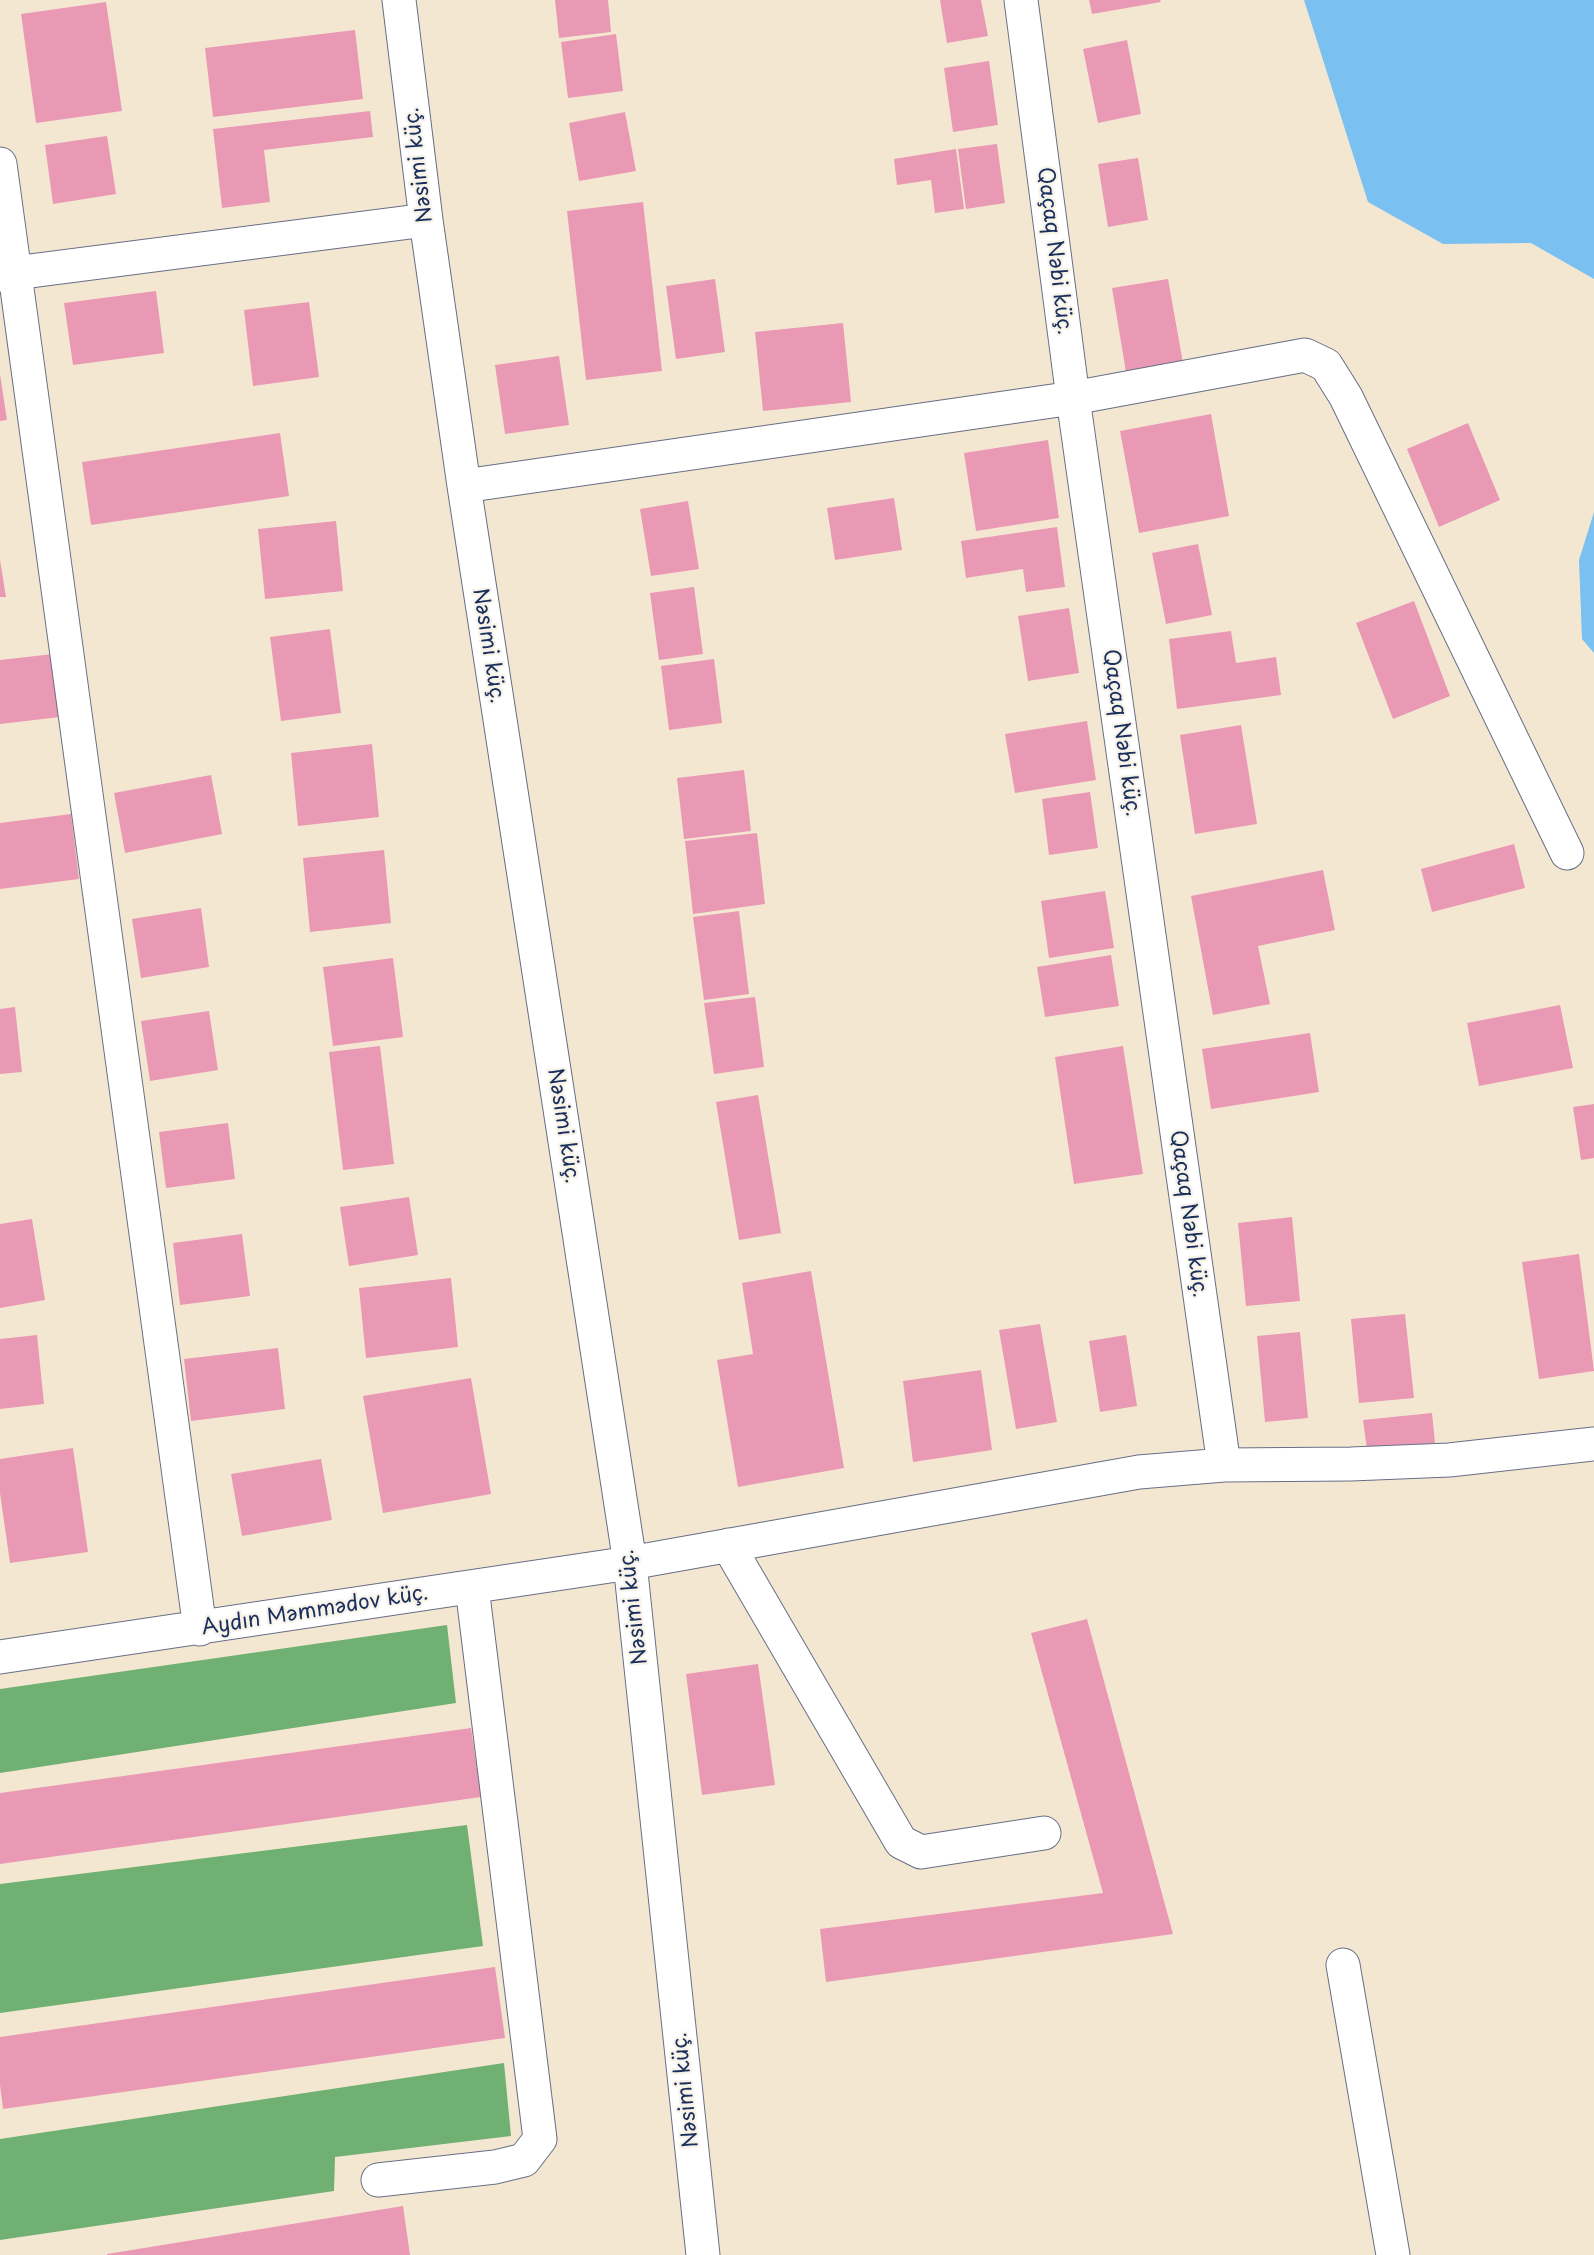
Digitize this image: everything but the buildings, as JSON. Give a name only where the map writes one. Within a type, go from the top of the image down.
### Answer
[{"type":"street","name":"Nəsimi küç.","points":[[399,0],[426,220],[464,486],[630,1563],[703,2255]]},
{"type":"street","name":"Qaçaq Nəbi küç.","points":[[1021,0],[1073,398],[1224,1465]]},
{"type":"street","points":[[0,164],[8,274],[200,1629]]},
{"type":"street","points":[[8,274],[426,220]]},
{"type":"street","points":[[464,486],[1073,398],[1305,355],[1326,365],[1346,397],[1567,853]]},
{"type":"street","name":"Aydın Məmmədov küç.","points":[[0,1657],[200,1629],[630,1563],[1139,1472],[1224,1465],[1351,1464],[1449,1460],[1594,1444]]},
{"type":"street","points":[[728,1545],[901,1842],[921,1852],[1044,1833]]},
{"type":"street","points":[[378,2181],[495,2167],[524,2160],[540,2139],[472,1587]]},
{"type":"street","points":[[1343,1965],[1393,2255]]},
{"type":"green space","points":[[447,1625],[456,1703],[0,1773],[0,1689]]},
{"type":"green space","points":[[467,1825],[483,1946],[0,2013],[0,1884]]},
{"type":"green space","points":[[504,2063],[511,2136],[335,2157],[334,2191],[0,2240],[0,2139]]},
{"type":"water","points":[[1304,0],[1594,0],[1594,279],[1531,243],[1443,244],[1368,202]]},
{"type":"water","points":[[1594,512],[1594,653],[1582,639],[1579,560]]}]
